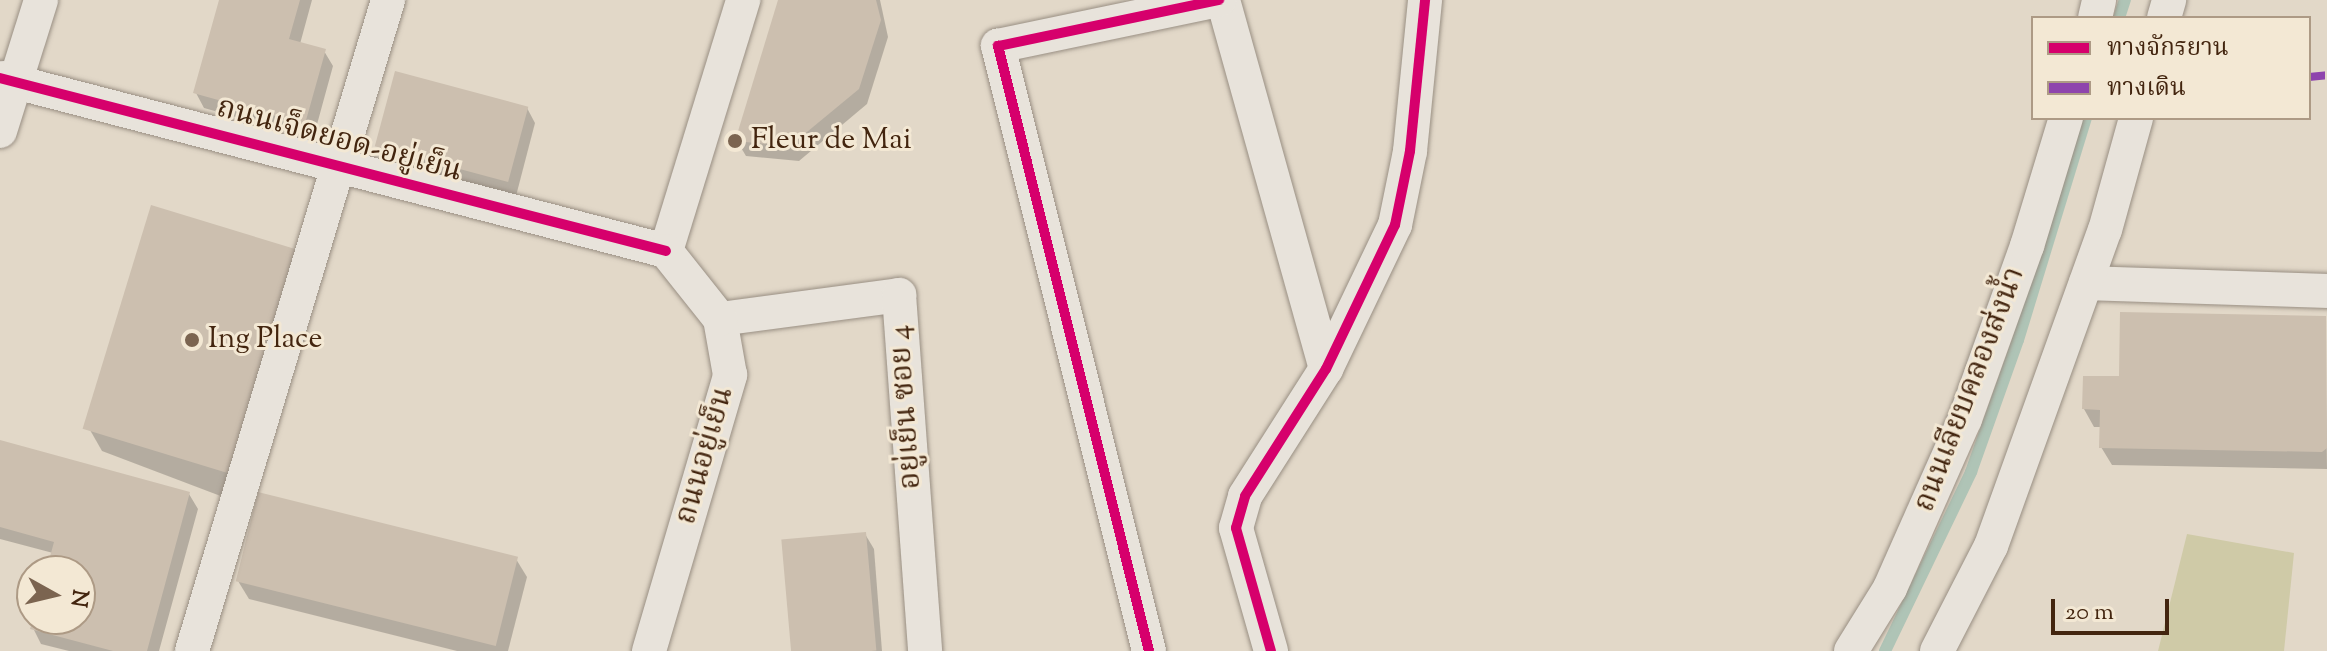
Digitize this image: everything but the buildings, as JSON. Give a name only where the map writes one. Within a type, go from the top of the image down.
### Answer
[{"type":"street","points":[[0,131],[8,80],[41,0]]},
{"type":"street","points":[[192,651],[388,0]]},
{"type":"street","points":[[666,251],[743,0]]},
{"type":"street","points":[[1149,651],[998,46],[1221,0],[1326,369]]},
{"type":"street","points":[[1271,651],[1236,528],[1245,496],[1326,369],[1395,225],[1410,151],[1425,0]]},
{"type":"street","name":"ถนนเจ็ดยอด-อยู่เย็น","points":[[8,80],[666,251]]},
{"type":"street","name":"ถนนเลียบคลองส่งน้ำ","points":[[1851,651],[1890,588],[1965,419],[2027,246],[2065,120]]},
{"type":"street","points":[[1937,651],[1991,546],[2105,230],[2135,120]]},
{"type":"street","name":"ถนนอยู่เย็น","points":[[649,651],[730,375],[720,319],[666,251]]},
{"type":"street","points":[[2086,283],[2327,291]]},
{"type":"street","name":"อยู่เย็น ซอย 4","points":[[720,319],[899,295],[925,651]]},
{"type":"shaded area","points":[[2187,534],[2294,553],[2284,651],[2158,651]]},
{"type":"waterway","points":[[2120,16],[2125,0]]},
{"type":"waterway","points":[[1885,651],[1971,472],[2018,340],[2085,120]]},
{"type":"marked path","points":[[2311,77],[2327,75]]},
{"type":"cycle path","points":[[1149,651],[998,46],[1219,0]]},
{"type":"cycle path","points":[[1271,651],[1236,528],[1245,496],[1326,369],[1395,225],[1410,151],[1425,0]]},
{"type":"cycle path","points":[[0,78],[666,251]]},
{"type":"place","name":"Fleur de Mai","points":[[735,141]]},
{"type":"place","name":"Ing Place","points":[[192,340]]}]
